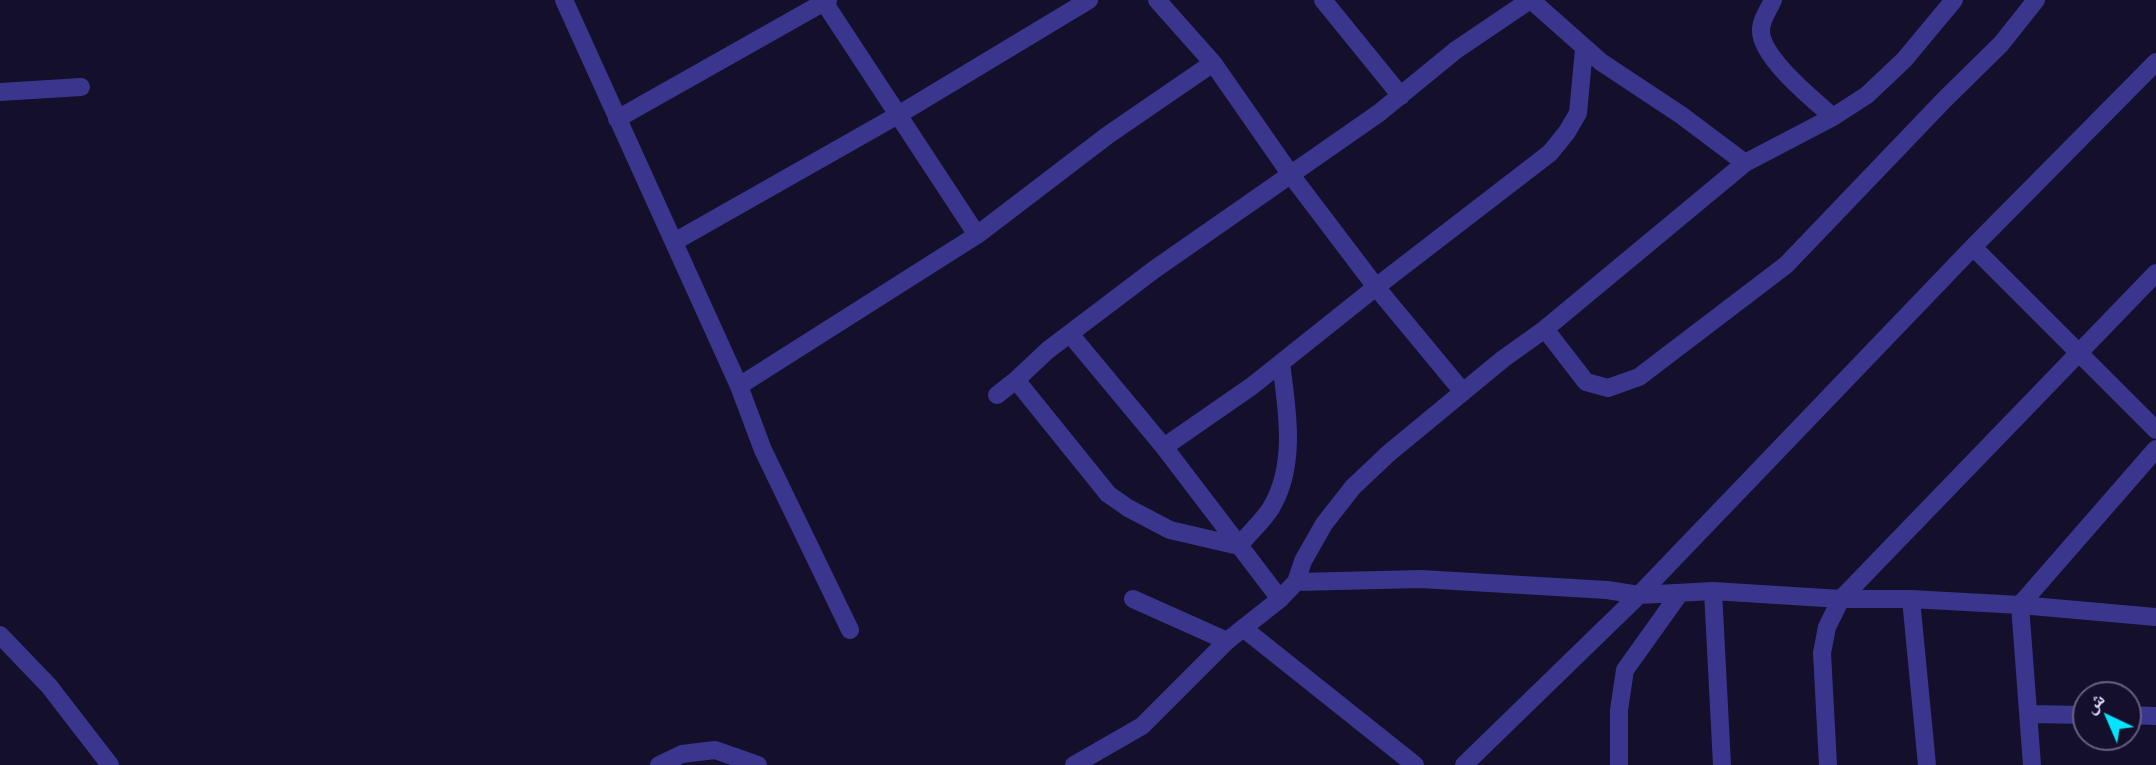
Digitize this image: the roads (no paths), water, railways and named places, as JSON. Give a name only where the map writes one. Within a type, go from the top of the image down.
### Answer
[{"type":"street","points":[[564,0],[739,386],[763,450],[850,630]]},
{"type":"street","points":[[674,242],[898,115],[1089,0]]},
{"type":"street","points":[[1157,0],[1213,63],[1291,174],[1376,287],[1463,392]]},
{"type":"street","points":[[1323,0],[1401,96]]},
{"type":"street","points":[[998,395],[1048,350],[1155,269],[1360,127],[1456,50],[1531,0],[1584,49],[1681,115],[1745,163]]},
{"type":"street","points":[[1773,0],[1761,31],[1763,42],[1792,81],[1833,117]]},
{"type":"street","points":[[1074,765],[1142,726],[1227,641],[1280,599],[1296,582],[1303,561],[1324,524],[1353,487],[1389,453],[1503,359],[1545,330],[1745,163],[1833,117],[1867,95],[1904,60],[1954,0]]},
{"type":"street","points":[[1545,330],[1586,382],[1608,388],[1639,377],[1786,265],[2001,44],[2036,0]]},
{"type":"street","points":[[617,118],[826,1],[978,235]]},
{"type":"street","points":[[1164,447],[1252,386],[1550,153],[1578,113],[1584,49]]},
{"type":"street","points":[[1464,765],[1639,595],[1973,247],[2156,62]]},
{"type":"street","points":[[739,386],[978,235],[1108,135],[1213,63]]},
{"type":"street","points":[[0,92],[81,87]]},
{"type":"street","points":[[1973,247],[2156,430]]},
{"type":"street","points":[[1828,765],[1822,653],[1827,627],[1841,599],[2156,273]]},
{"type":"street","points":[[1070,334],[1164,447],[1280,599]]},
{"type":"street","points":[[1239,546],[1271,507],[1286,468],[1288,419],[1280,363]]},
{"type":"street","points":[[1016,380],[1108,494],[1170,530],[1239,546]]},
{"type":"street","points":[[2032,765],[2020,605],[2156,449]]},
{"type":"street","points":[[1296,582],[1421,579],[1607,590],[1639,595],[1713,591],[1841,599],[1911,599],[2156,617]]},
{"type":"street","points":[[1713,591],[1722,765]]},
{"type":"street","points":[[1619,765],[1619,710],[1625,670],[1680,593]]},
{"type":"street","points":[[1133,599],[1227,641]]},
{"type":"street","points":[[1911,599],[1927,765]]},
{"type":"street","points":[[1243,628],[1415,765]]},
{"type":"street","points":[[0,635],[50,686],[110,765]]},
{"type":"street","points":[[2029,714],[2072,715]]},
{"type":"street","points":[[659,765],[682,754],[715,750],[758,765]]}]
